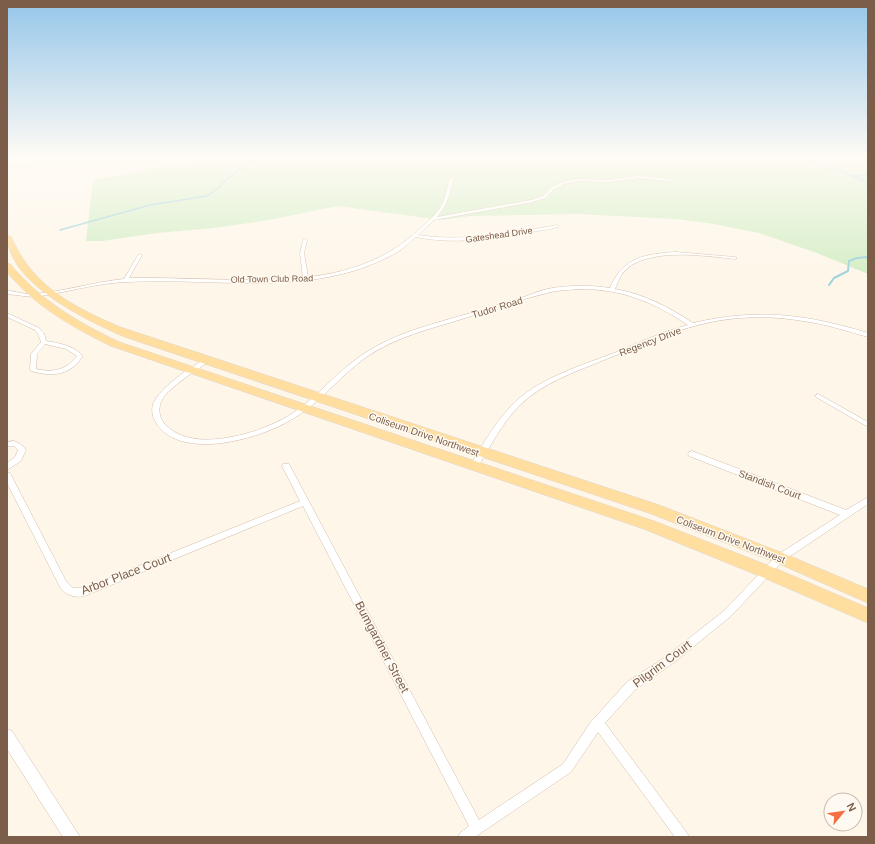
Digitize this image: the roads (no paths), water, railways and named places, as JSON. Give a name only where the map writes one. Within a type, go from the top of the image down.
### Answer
[{"type":"main road","name":"Coliseum Drive Northwest","points":[[7,237],[14,252],[31,276],[50,292],[96,321],[129,336],[654,509],[780,558],[868,596]]},
{"type":"main road","name":"Coliseum Drive Northwest","points":[[7,266],[15,277],[33,295],[82,328],[115,344],[649,525],[767,572],[868,616]]},
{"type":"street","name":"Old Town Club Road","points":[[7,292],[33,295],[126,280],[266,281],[318,278],[347,272],[374,263],[396,252],[417,236],[433,219],[444,205],[446,198]]},
{"type":"street","points":[[433,219],[476,212],[540,198]]},
{"type":"street","name":"Gateshead Drive","points":[[417,236],[438,239],[473,240],[557,226]]},
{"type":"street","points":[[304,240],[302,253],[306,278]]},
{"type":"street","points":[[612,290],[617,277],[626,267],[645,258],[677,253],[735,258]]},
{"type":"street","points":[[126,280],[140,255]]},
{"type":"street","name":"Tudor Road","points":[[206,361],[166,391],[159,399],[156,410],[157,418],[161,425],[167,431],[183,439],[209,442],[232,439],[285,421],[305,408],[360,358],[397,339],[547,291],[565,288],[612,290],[646,299],[692,325]]},
{"type":"street","points":[[7,315],[37,329],[41,333],[44,342]]},
{"type":"street","name":"Regency Drive","points":[[474,466],[500,424],[517,404],[531,392],[573,370],[692,325],[738,316],[772,316],[823,322],[868,335]]},
{"type":"street","points":[[44,342],[62,345],[74,350],[80,356],[76,364],[47,374],[33,370],[34,354],[44,342]]},
{"type":"street","points":[[818,396],[868,425]]},
{"type":"street","points":[[7,444],[16,445],[22,450],[18,459],[7,467]]},
{"type":"street","name":"Standish Court","points":[[692,454],[847,514]]},
{"type":"street","name":"Bumgardner Street","points":[[286,466],[477,828]]},
{"type":"street","name":"Arbor Place Court","points":[[7,475],[63,584],[68,591],[74,593],[84,592],[305,502]]},
{"type":"street","name":"Pilgrim Court","points":[[464,837],[567,768],[598,722],[631,686],[668,661],[728,613],[780,558],[868,500]]},
{"type":"street","points":[[598,722],[683,837]]},
{"type":"street","points":[[7,736],[72,837]]},
{"type":"waterway","points":[[60,230],[150,205],[192,198]]},
{"type":"waterway","points":[[829,285],[834,278],[848,271],[849,261],[857,258],[868,257]]}]
